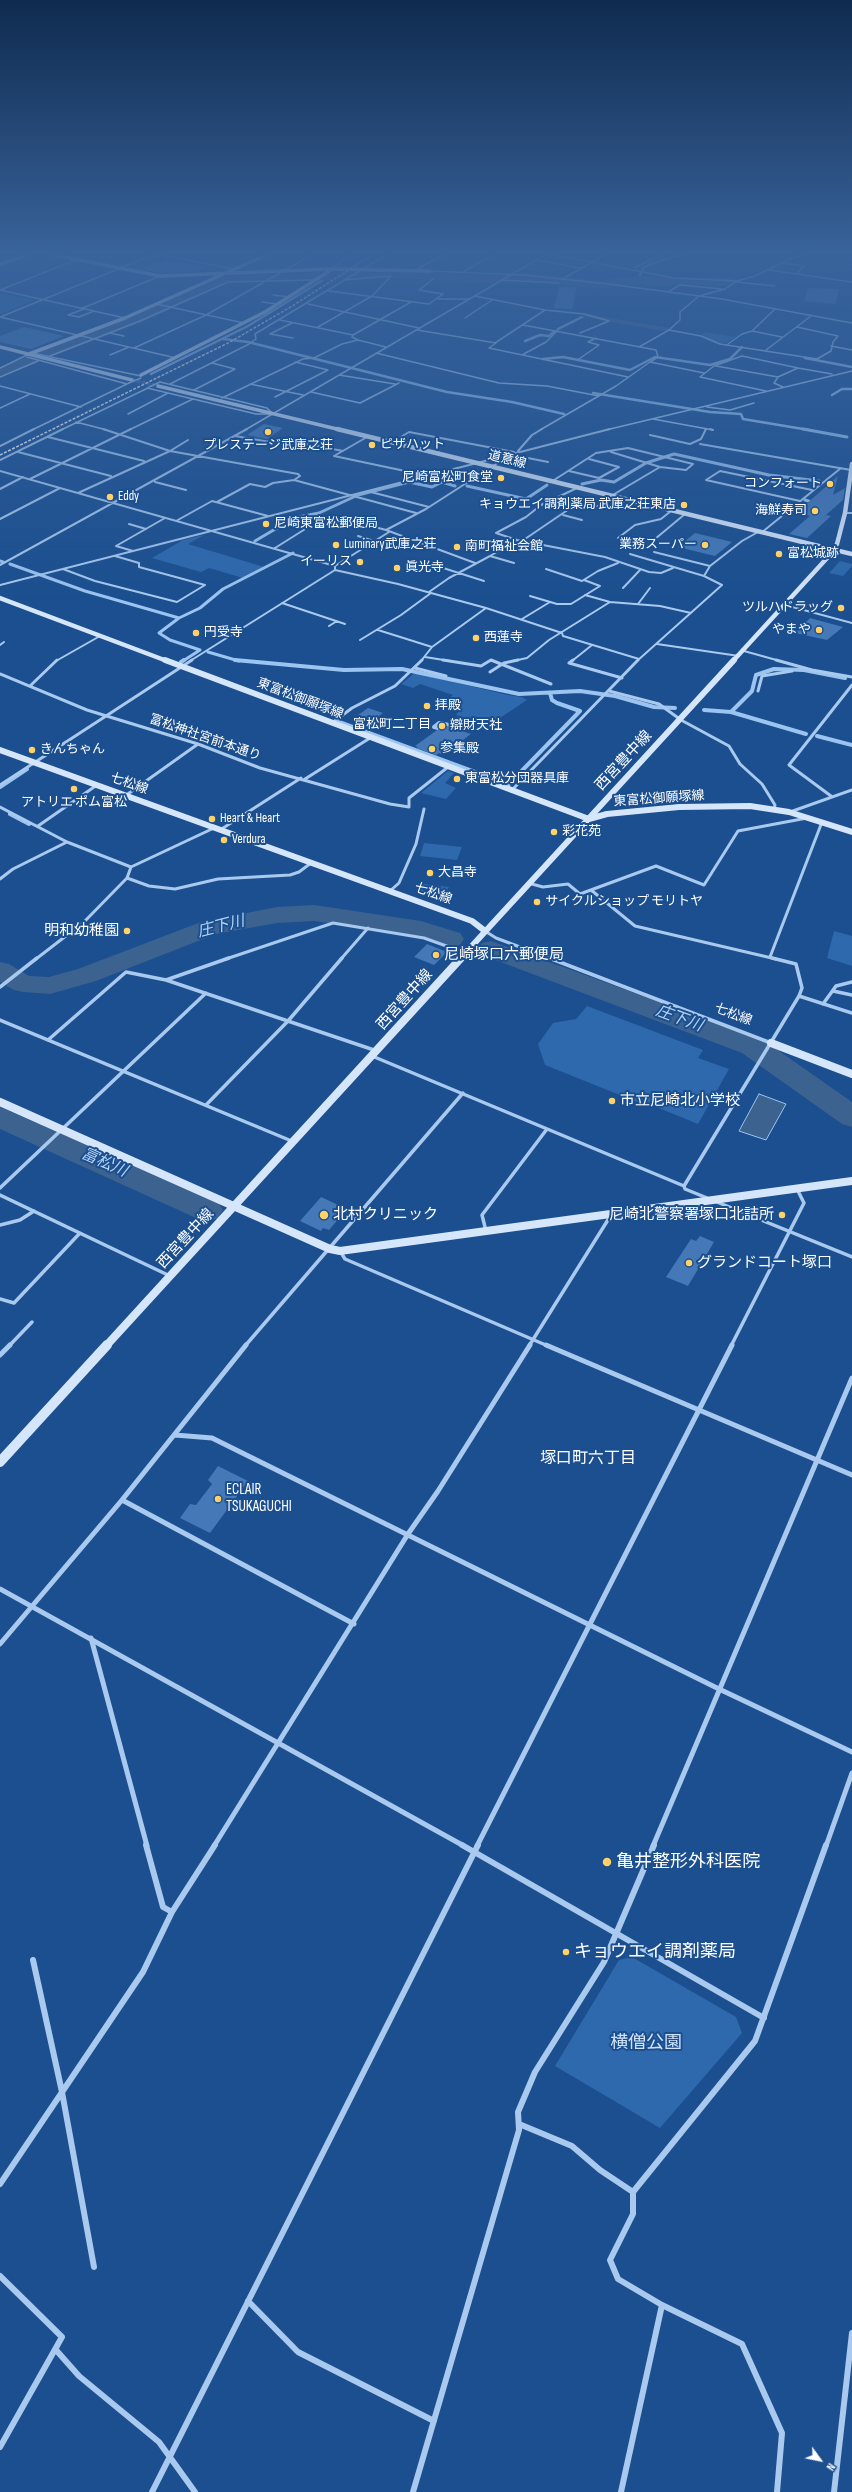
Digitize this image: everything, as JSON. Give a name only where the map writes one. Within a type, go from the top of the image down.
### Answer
[{"type":"street","points":[[0,377],[21,368]]},
{"type":"street","points":[[70,368],[129,382]]},
{"type":"street","points":[[79,368],[129,382]]},
{"type":"street","points":[[106,368],[141,376]]},
{"type":"street","points":[[0,446],[81,407],[156,368]]},
{"type":"street","points":[[170,384],[201,368]]},
{"type":"street","points":[[194,390],[235,369],[232,368]]},
{"type":"street","points":[[222,398],[282,368]]},
{"type":"street","points":[[275,398],[328,370],[321,368]]},
{"type":"street","points":[[0,565],[155,482],[350,368]]},
{"type":"street","points":[[439,368],[499,383],[547,386],[599,396]]},
{"type":"street","points":[[586,368],[628,377]]},
{"type":"street","points":[[0,785],[109,716],[282,602],[334,570],[335,566],[387,531],[493,468],[515,453],[532,435],[599,396],[641,368]]},
{"type":"street","points":[[681,368],[704,373]]},
{"type":"street","points":[[711,368],[700,377],[702,379],[768,391]]},
{"type":"street","points":[[726,368],[778,378]]},
{"type":"street","points":[[783,387],[774,383],[778,378],[797,368]]},
{"type":"street","points":[[800,368],[834,375]]},
{"type":"street","points":[[0,585],[426,475],[852,371]]},
{"type":"street","points":[[339,375],[395,384]]},
{"type":"street","points":[[310,392],[360,403],[399,382]]},
{"type":"street","points":[[0,460],[76,422],[159,384],[170,384],[267,408],[273,414]]},
{"type":"street","name":"道意線","points":[[159,384],[273,414],[493,468],[852,554]]},
{"type":"street","points":[[250,384],[304,395]]},
{"type":"street","points":[[0,386],[81,407]]},
{"type":"street","points":[[148,388],[256,414],[273,414]]},
{"type":"street","points":[[128,414],[169,393]]},
{"type":"street","points":[[0,408],[30,394]]},
{"type":"street","points":[[30,479],[193,399]]},
{"type":"street","points":[[705,406],[730,410],[754,403]]},
{"type":"street","points":[[653,419],[713,430]]},
{"type":"street","points":[[76,422],[120,434],[170,451],[298,474],[300,476],[294,480]]},
{"type":"street","points":[[650,435],[690,444],[701,439],[706,429]]},
{"type":"street","points":[[391,442],[409,432],[515,453],[548,462]]},
{"type":"street","points":[[234,436],[276,443],[282,439],[343,451]]},
{"type":"street","points":[[47,437],[144,461]]},
{"type":"street","points":[[367,437],[334,456],[426,475]]},
{"type":"street","points":[[78,493],[111,476],[170,451],[188,440]]},
{"type":"street","points":[[670,442],[674,440]]},
{"type":"street","points":[[700,444],[851,470]]},
{"type":"street","points":[[551,482],[589,459],[596,453],[633,448],[693,464],[686,470],[660,467],[611,452]]},
{"type":"street","points":[[18,452],[111,476]]},
{"type":"street","points":[[569,471],[599,478],[619,467],[589,459]]},
{"type":"street","name":"西宮豊中線","points":[[0,1462],[466,954],[528,883],[681,720],[834,550],[845,513],[852,464]]},
{"type":"street","points":[[611,496],[660,467]]},
{"type":"street","points":[[704,576],[710,566],[742,541],[760,532],[840,468]]},
{"type":"street","points":[[800,501],[706,480],[720,471],[812,490]]},
{"type":"street","points":[[0,472],[23,477],[335,566]]},
{"type":"street","points":[[0,489],[23,477]]},
{"type":"street","points":[[217,502],[250,484],[265,487],[272,483],[294,480],[416,513]]},
{"type":"street","points":[[155,482],[186,490]]},
{"type":"street","points":[[0,520],[60,488]]},
{"type":"street","points":[[577,488],[541,505],[526,518],[496,533],[517,540],[551,545],[605,557],[640,570],[656,573],[673,568]]},
{"type":"street","points":[[367,490],[429,506]]},
{"type":"street","points":[[522,541],[580,504],[616,507],[626,500]]},
{"type":"street","points":[[176,521],[212,501],[268,516]]},
{"type":"street","points":[[618,538],[635,526],[661,519],[671,511]]},
{"type":"street","points":[[845,513],[852,513]]},
{"type":"street","points":[[656,539],[685,514]]},
{"type":"street","points":[[563,515],[582,520]]},
{"type":"street","points":[[133,551],[116,546],[165,518]]},
{"type":"street","points":[[345,519],[387,531],[475,562]]},
{"type":"street","points":[[129,524],[146,529]]},
{"type":"street","points":[[275,548],[310,526]]},
{"type":"street","points":[[358,536],[374,541]]},
{"type":"street","points":[[360,640],[378,630],[430,592],[475,562],[490,556],[517,540]]},
{"type":"street","points":[[654,552],[710,566]]},
{"type":"street","points":[[511,791],[639,659],[722,585],[704,576],[630,554]]},
{"type":"street","points":[[63,569],[95,581],[177,602],[205,585],[139,567],[139,563],[115,556]]},
{"type":"street","points":[[490,556],[514,563]]},
{"type":"street","points":[[584,580],[598,571],[618,563]]},
{"type":"street","points":[[437,566],[484,581]]},
{"type":"street","points":[[530,596],[550,602],[571,604],[600,586],[546,569]]},
{"type":"street","points":[[334,570],[430,592],[486,608],[562,633],[563,636],[639,659]]},
{"type":"street","points":[[624,588],[640,570]]},
{"type":"street","points":[[638,604],[650,588]]},
{"type":"street","points":[[585,596],[610,602],[638,604],[691,613]]},
{"type":"street","name":"東富松御願塚線","points":[[0,598],[589,819],[607,814],[679,807],[750,806],[789,812],[852,832]]},
{"type":"street","points":[[282,602],[345,624]]},
{"type":"street","points":[[522,619],[550,602]]},
{"type":"street","points":[[490,672],[501,665],[527,658],[549,640],[610,602]]},
{"type":"street","points":[[785,605],[852,623]]},
{"type":"street","points":[[332,723],[352,708],[395,686],[414,670],[432,647],[486,608]]},
{"type":"street","points":[[329,626],[338,621]]},
{"type":"street","points":[[378,630],[432,647]]},
{"type":"street","points":[[30,686],[58,659],[100,636]]},
{"type":"street","points":[[0,640],[4,642],[0,645]]},
{"type":"street","points":[[657,644],[739,656]]},
{"type":"street","points":[[592,645],[569,663],[622,678]]},
{"type":"street","points":[[744,651],[812,670],[852,677]]},
{"type":"street","points":[[425,657],[481,666],[491,660],[551,684]]},
{"type":"street","points":[[414,670],[446,676]]},
{"type":"street","points":[[758,692],[762,676],[792,671]]},
{"type":"street","name":"富松神社宮前本通り","points":[[0,674],[80,707],[198,744],[260,768],[390,804],[409,807],[409,798],[448,767]]},
{"type":"street","points":[[831,796],[789,765],[851,689],[852,685]]},
{"type":"street","points":[[607,693],[661,706],[681,720],[729,746],[740,764],[762,784],[775,805],[774,809]]},
{"type":"street","points":[[0,807],[66,842],[131,867],[217,829],[370,738]]},
{"type":"street","points":[[126,796],[198,744]]},
{"type":"street","name":"七松線","points":[[0,750],[472,921],[496,938],[769,1046],[852,1074]]},
{"type":"street","points":[[38,826],[97,785]]},
{"type":"street","points":[[789,812],[831,796],[852,790]]},
{"type":"street","points":[[390,892],[399,883],[416,844],[424,809]]},
{"type":"street","points":[[528,883],[543,887],[568,884],[580,894],[656,866],[704,885],[738,831],[809,818]]},
{"type":"street","points":[[770,957],[822,822]]},
{"type":"street","points":[[0,879],[13,869],[66,842]]},
{"type":"street","points":[[127,878],[149,886],[175,889],[218,879],[290,875],[299,872],[311,863]]},
{"type":"street","points":[[0,987],[84,922],[127,878],[131,867]]},
{"type":"street","points":[[591,890],[636,926],[796,964],[802,988],[799,996],[684,1187]]},
{"type":"street","points":[[166,980],[333,923],[424,938],[466,954]]},
{"type":"street","points":[[206,1105],[288,1021],[368,928]]},
{"type":"street","points":[[48,1040],[126,972],[166,980],[288,1021],[375,1053],[463,1093],[684,1187],[697,1194],[715,1200],[852,1257]]},
{"type":"street","points":[[823,1004],[836,986],[852,982]]},
{"type":"street","points":[[833,991],[852,995]]},
{"type":"street","points":[[0,1188],[206,993]]},
{"type":"street","points":[[799,996],[852,1013]]},
{"type":"street","points":[[0,1020],[123,1073],[206,1105],[294,1142]]},
{"type":"street","points":[[0,1644],[122,1500],[245,1346],[463,1093]]},
{"type":"street","points":[[0,1102],[330,1249],[340,1251],[485,1228],[611,1214],[852,1181]]},
{"type":"street","points":[[485,1228],[482,1215],[547,1129]]},
{"type":"street","points":[[152,2492],[589,1622],[697,1409],[790,1231],[804,1202],[797,1189]]},
{"type":"street","points":[[0,1195],[170,1276]]},
{"type":"street","points":[[0,1225],[20,1220],[34,1211]]},
{"type":"street","points":[[0,2184],[143,1972],[172,1912],[280,1743],[408,1534],[438,1491],[611,1214]]},
{"type":"street","points":[[0,1299],[14,1303],[80,1233]]},
{"type":"street","points":[[340,1251],[345,1259],[852,1475]]},
{"type":"street","points":[[0,1355],[32,1322]]},
{"type":"street","points":[[413,2492],[517,2137],[519,2124],[518,2112],[535,2072],[604,1962],[852,1378]]},
{"type":"street","points":[[175,1435],[212,1438],[589,1622],[719,1689],[852,1752]]},
{"type":"street","points":[[122,1500],[354,1624]]},
{"type":"street","points":[[0,1589],[474,1851],[764,2018]]},
{"type":"street","points":[[91,1638],[163,1907],[172,1912]]},
{"type":"street","points":[[777,2492],[782,2433],[742,2344],[662,2305],[618,2279],[610,2260],[633,2214],[634,2192],[755,2042],[852,1773]]},
{"type":"street","points":[[33,1960],[62,2092],[94,2267]]},
{"type":"street","points":[[519,2124],[572,2146],[600,2170],[634,2192]]},
{"type":"street","points":[[0,2276],[62,2338],[0,2447]]},
{"type":"street","points":[[248,2301],[298,2352],[434,2421]]},
{"type":"street","points":[[621,2492],[662,2305]]},
{"type":"street","points":[[834,2492],[849,2388],[852,2333]]},
{"type":"street","points":[[56,2350],[79,2376],[159,2442],[195,2492]]},
{"type":"green space","points":[[204,535],[188,544],[264,567],[243,578],[209,568],[201,572],[152,558],[183,540]]},
{"type":"green space","points":[[840,561],[852,564],[852,566],[843,576],[829,573]]},
{"type":"green space","points":[[415,673],[522,697],[527,700],[488,726],[485,726],[456,715],[459,711],[442,705],[453,695],[420,684],[413,688],[401,684]]},
{"type":"green space","points":[[448,771],[454,773],[445,783],[456,788],[446,799],[421,793]]},
{"type":"green space","points":[[424,843],[462,847],[457,860],[420,856]]},
{"type":"green space","points":[[424,884],[449,887],[440,900],[420,893]]},
{"type":"green space","points":[[834,931],[852,936],[852,966],[827,958]]},
{"type":"green space","points":[[587,1006],[703,1050],[698,1058],[729,1069],[698,1124],[649,1104],[647,1106],[545,1065],[538,1044],[553,1023],[576,1019]]},
{"type":"green space","name":"横僧公園","points":[[632,1957],[736,2017],[742,2033],[660,2128],[555,2066],[619,1960]]},
{"type":"shaded area","points":[[759,1094],[786,1104],[766,1140],[739,1131]]},
{"type":"building","name":"プレステージ武庫之荘","points":[[264,424],[283,428],[267,439],[247,435]]},
{"type":"building","points":[[838,476],[833,495],[845,488],[843,500],[826,515],[831,516],[807,538],[789,534],[810,516],[797,512]]},
{"type":"building","name":"業務スーパー","points":[[695,533],[732,542],[715,556],[678,547]]},
{"type":"building","name":"やまや","points":[[810,618],[843,627],[827,640],[795,633]]},
{"type":"building","points":[[368,708],[383,713],[369,723],[354,718]]},
{"type":"building","points":[[444,725],[471,734],[443,755],[439,753],[436,755],[416,748],[418,747],[415,746]]},
{"type":"building","points":[[427,944],[447,952],[434,965],[414,957]]},
{"type":"building","name":"北村クリニック","points":[[321,1197],[347,1209],[329,1230],[323,1228],[321,1231],[300,1221]]},
{"type":"building","name":"グランドコート塚口","points":[[700,1236],[714,1242],[688,1286],[666,1277],[691,1239],[696,1241]]},
{"type":"building","name":"ECLAIR TSUKAGUCHI","points":[[218,1466],[248,1481],[210,1533],[180,1518],[190,1504],[196,1505],[212,1484],[208,1480]]},
{"type":"waterway","points":[[0,372],[10,368]]},
{"type":"waterway","points":[[151,374],[163,368]]},
{"type":"waterway","points":[[353,368],[447,392],[512,402],[564,414]]},
{"type":"waterway","points":[[621,368],[630,370],[633,368]]},
{"type":"waterway","points":[[832,395],[842,389],[852,389]]},
{"type":"waterway","points":[[593,393],[710,412],[741,414],[743,419],[803,429]]},
{"type":"waterway","points":[[803,429],[809,430]]},
{"type":"waterway","points":[[803,429],[847,437]]},
{"type":"waterway","points":[[582,484],[601,480],[614,482],[646,463],[674,454],[769,475],[819,481]]},
{"type":"waterway","points":[[255,541],[294,518],[319,513],[358,495],[409,482],[432,487],[442,482],[455,486]]},
{"type":"waterway","points":[[467,486],[526,499],[547,485]]},
{"type":"waterway","points":[[805,500],[815,503]]},
{"type":"waterway","points":[[179,618],[200,608],[223,589],[293,553]]},
{"type":"waterway","points":[[10,564],[85,591],[179,618]]},
{"type":"waterway","points":[[179,618],[159,633],[170,640],[200,650],[183,661]]},
{"type":"waterway","points":[[208,652],[236,660]]},
{"type":"waterway","points":[[236,660],[344,670],[402,669],[519,694],[580,691],[615,696],[654,707],[675,708]]},
{"type":"waterway","points":[[731,712],[752,691],[756,675],[774,669],[804,670],[845,678]]},
{"type":"waterway","points":[[509,784],[580,711],[557,703],[552,700],[550,693]]},
{"type":"waterway","points":[[704,710],[731,712]]},
{"type":"waterway","points":[[731,712],[806,734]]},
{"type":"waterway","points":[[339,722],[491,778]]},
{"type":"waterway","points":[[438,728],[434,727],[439,723],[449,725],[444,730]]},
{"type":"waterway","points":[[817,736],[852,745]]},
{"type":"waterway","points":[[0,787],[27,769]]},
{"type":"waterway","points":[[10,814],[29,824]]},
{"type":"waterway","name":"庄下川","points":[[0,970],[23,984],[50,986],[87,975],[210,927],[277,915],[314,913],[344,917],[421,929],[451,939]]},
{"type":"waterway","name":"庄下川","points":[[491,949],[752,1046],[773,1059],[852,1117]]},
{"type":"waterway","name":"富松川","points":[[0,1117],[207,1210]]},
{"type":"tunnel","points":[[132,380],[158,386]]},
{"type":"railway","points":[[0,455],[176,368]]},
{"type":"place","name":"プレステージ武庫之荘","points":[[268,432]]},
{"type":"place","name":"ピザハット","points":[[372,445]]},
{"type":"place","name":"尼崎富松町食堂","points":[[501,478]]},
{"type":"place","name":"コンフォート","points":[[830,484]]},
{"type":"place","name":"Eddy","points":[[110,497]]},
{"type":"place","name":"キョウエイ調剤薬局 武庫之荘東店","points":[[684,505]]},
{"type":"place","name":"海鮮寿司","points":[[815,511]]},
{"type":"place","name":"尼崎東富松郵便局","points":[[266,524]]},
{"type":"place","name":"Luminary武庫之荘","points":[[336,545]]},
{"type":"place","name":"業務スーパー","points":[[705,545]]},
{"type":"place","name":"南町福祉会館","points":[[457,547]]},
{"type":"place","name":"富松城跡","points":[[779,554]]},
{"type":"place","name":"イーリス","points":[[360,562]]},
{"type":"place","name":"眞光寺","points":[[397,568]]},
{"type":"place","name":"ツルハドラッグ","points":[[841,608]]},
{"type":"place","name":"やまや","points":[[819,630]]},
{"type":"place","name":"円受寺","points":[[196,633]]},
{"type":"place","name":"西蓮寺","points":[[476,638]]},
{"type":"place","name":"拝殿","points":[[427,706]]},
{"type":"place","name":"辯財天社","points":[[442,726]]},
{"type":"place","name":"参集殿","points":[[432,749]]},
{"type":"place","name":"きんちゃん","points":[[32,750]]},
{"type":"place","name":"東富松分団器具庫","points":[[457,779]]},
{"type":"place","name":"アトリエ ポム富松","points":[[74,789]]},
{"type":"place","name":"Heart & Heart","points":[[212,819]]},
{"type":"place","name":"彩花苑","points":[[554,832]]},
{"type":"place","name":"Verdura","points":[[224,840]]},
{"type":"place","name":"大昌寺","points":[[430,873]]},
{"type":"place","name":"サイクルショップ モリトヤ","points":[[537,902]]},
{"type":"place","name":"明和幼稚園","points":[[127,931]]},
{"type":"place","name":"尼崎塚口六郵便局","points":[[436,955]]},
{"type":"place","name":"市立尼崎北小学校","points":[[612,1101]]},
{"type":"place","name":"北村クリニック","points":[[324,1215]]},
{"type":"place","name":"尼崎北警察署塚口北詰所","points":[[782,1215]]},
{"type":"place","name":"グランドコート塚口","points":[[689,1263]]},
{"type":"place","name":"ECLAIR TSUKAGUCHI","points":[[218,1499]]},
{"type":"place","name":"亀井整形外科医院","points":[[607,1862]]},
{"type":"place","name":"キョウエイ調剤薬局","points":[[566,1952]]},
{"type":"district","name":"富松町二丁目","points":[[392,725]]},
{"type":"district","name":"塚口町六丁目","points":[[588,1459]]}]
